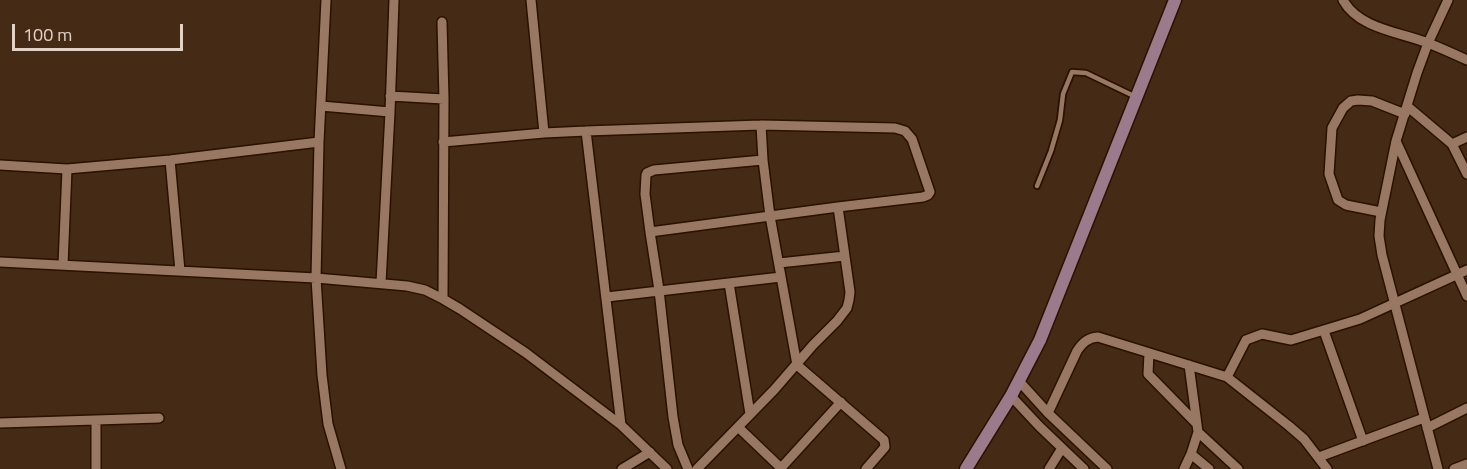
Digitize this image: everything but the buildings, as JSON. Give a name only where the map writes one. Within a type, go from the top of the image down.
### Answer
[{"type":"main road","points":[[966,469],[1011,396],[1040,340],[1174,0]]},
{"type":"street","points":[[326,0],[319,142],[316,278],[322,375],[328,424],[341,469]]},
{"type":"street","points":[[381,283],[394,0]]},
{"type":"street","points":[[531,0],[544,133]]},
{"type":"street","points":[[1343,0],[1354,15],[1370,24],[1428,43],[1467,60]]},
{"type":"street","points":[[1438,469],[1379,236],[1381,212],[1396,141],[1428,43],[1448,0]]},
{"type":"street","points":[[442,22],[443,298]]},
{"type":"street","points":[[390,96],[444,99]]},
{"type":"street","points":[[1381,212],[1346,205],[1338,200],[1329,174],[1332,128],[1343,108],[1351,101],[1358,99],[1372,101],[1406,110],[1452,144],[1467,174]]},
{"type":"street","points":[[321,106],[390,112]]},
{"type":"street","points":[[443,142],[544,133],[761,125],[895,128],[902,129],[912,139],[930,190],[928,195],[923,197],[650,232]]},
{"type":"street","points":[[761,125],[770,216],[797,365],[885,442],[884,450],[866,469]]},
{"type":"street","points":[[586,131],[621,425]]},
{"type":"street","points":[[1452,144],[1467,137]]},
{"type":"street","points":[[1396,141],[1467,296]]},
{"type":"street","points":[[0,165],[67,169],[171,160],[319,142]]},
{"type":"street","points":[[171,160],[180,271]]},
{"type":"street","points":[[688,469],[678,445],[650,232],[646,175],[650,171],[763,160]]},
{"type":"street","points":[[63,265],[67,169]]},
{"type":"street","points":[[697,469],[797,365],[847,308],[850,292],[838,207]]},
{"type":"street","points":[[779,263],[845,256]]},
{"type":"street","points":[[0,262],[316,278],[407,285],[425,290],[443,298],[526,353],[621,425],[667,469]]},
{"type":"street","points":[[1227,377],[1246,340],[1262,334],[1292,340],[1324,331],[1360,319],[1467,270]]},
{"type":"street","points":[[607,297],[781,277]]},
{"type":"street","points":[[729,283],[750,414]]},
{"type":"street","points":[[1324,331],[1363,441]]},
{"type":"street","points":[[1048,413],[1077,351],[1086,340],[1098,337],[1227,377],[1304,439],[1327,469]]},
{"type":"street","points":[[1149,353],[1148,374],[1238,469]]},
{"type":"street","points":[[1184,469],[1191,454],[1197,427],[1189,365]]},
{"type":"street","points":[[1019,381],[1048,413],[1107,469]]},
{"type":"street","points":[[1011,396],[1084,469]]},
{"type":"street","points":[[738,427],[781,468],[841,402]]},
{"type":"street","points":[[1318,457],[1467,408]]},
{"type":"street","points":[[0,423],[159,418]]},
{"type":"street","points":[[96,420],[96,469]]},
{"type":"street","points":[[1049,469],[1062,448]]},
{"type":"street","points":[[622,469],[650,452]]},
{"type":"street","points":[[1191,454],[1209,469]]},
{"type":"street","points":[[1454,469],[1467,464]]},
{"type":"lane","points":[[1037,186],[1051,150],[1060,120],[1063,94],[1072,72],[1086,73],[1136,97]]}]
